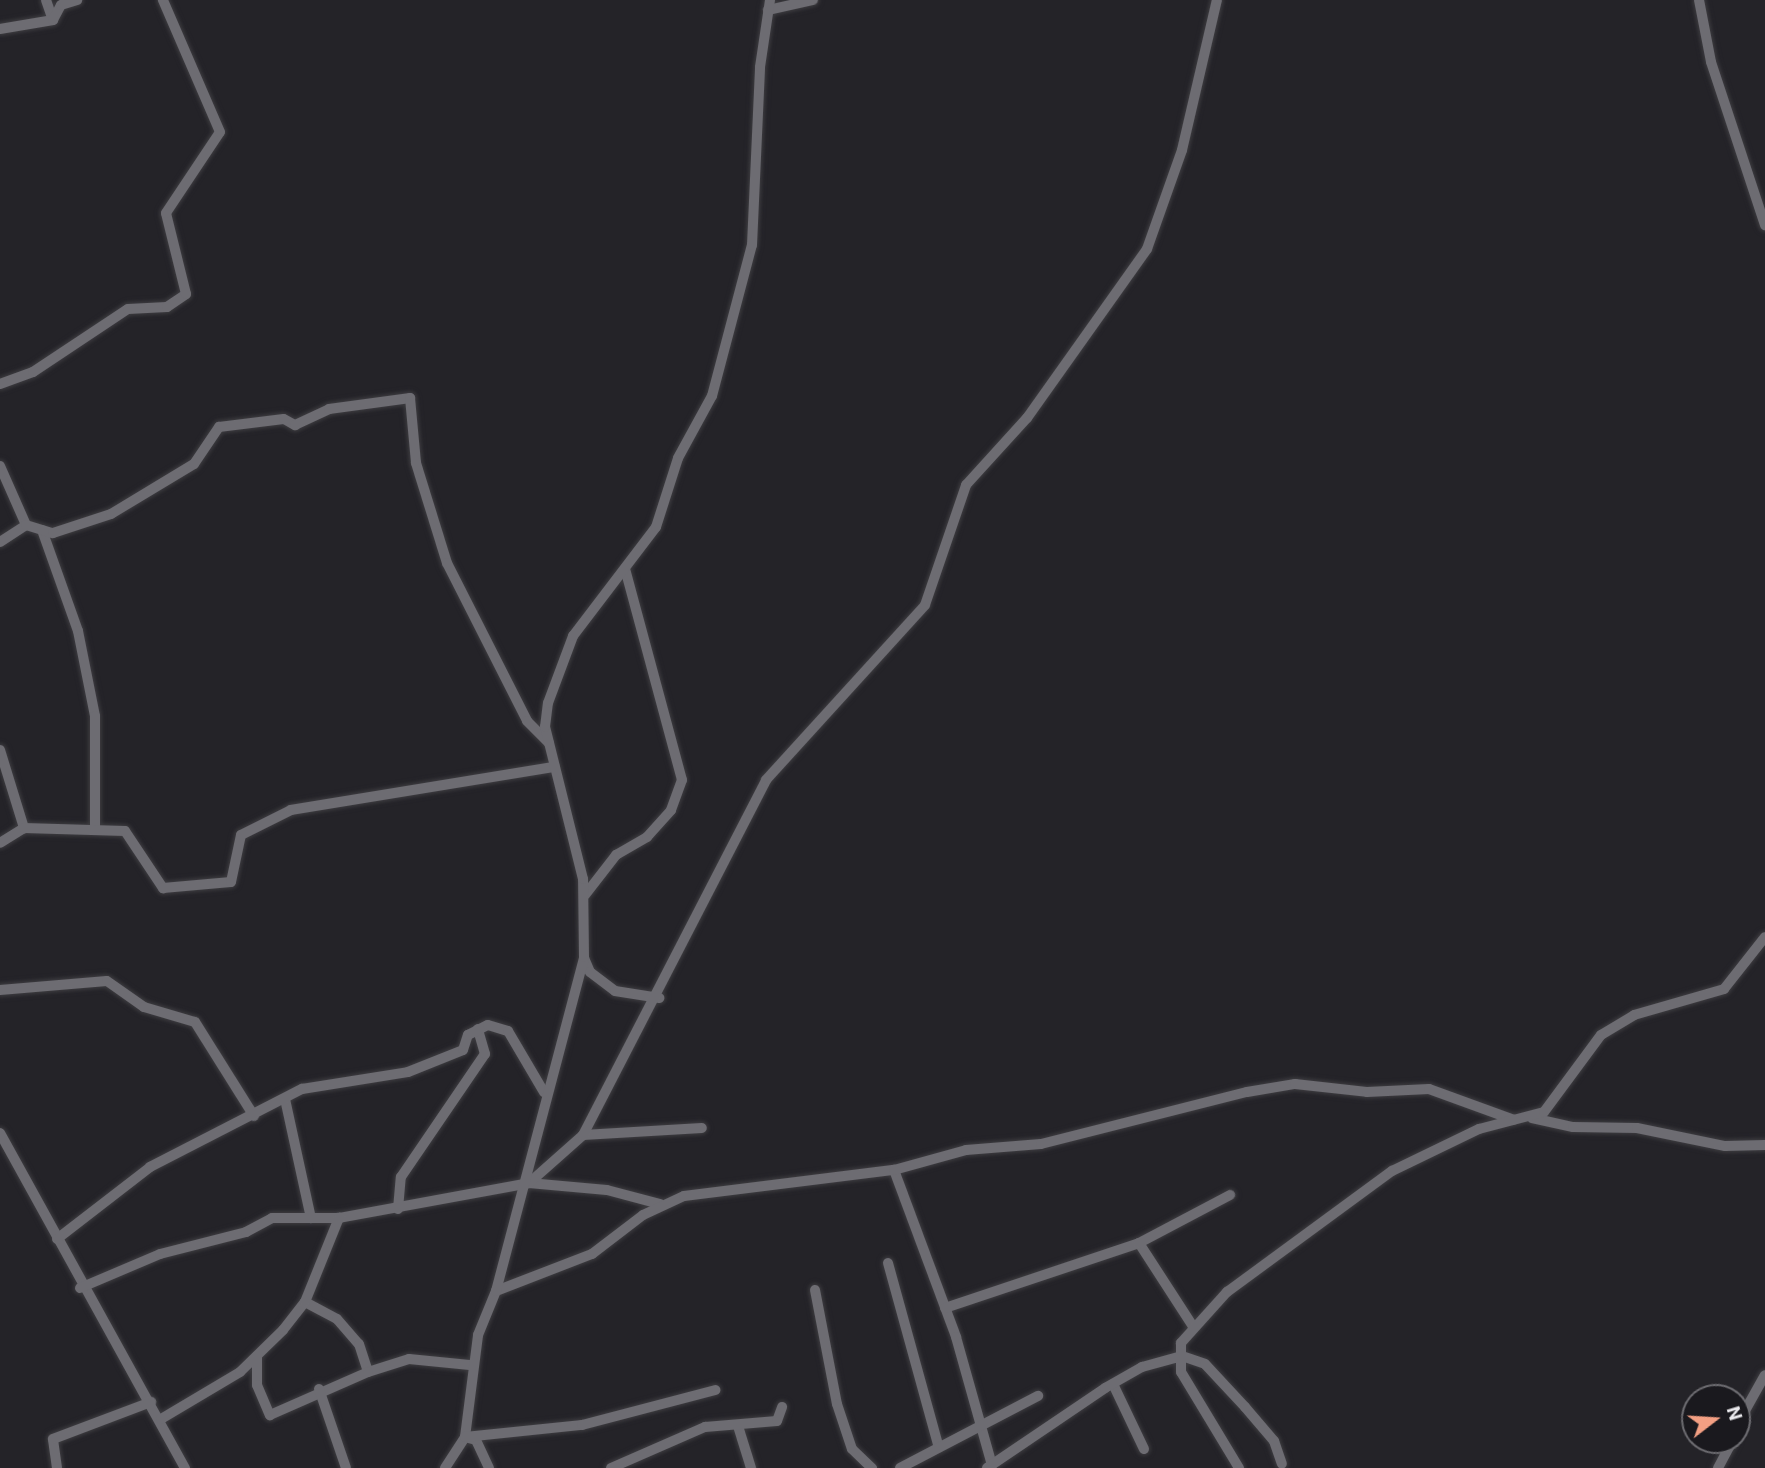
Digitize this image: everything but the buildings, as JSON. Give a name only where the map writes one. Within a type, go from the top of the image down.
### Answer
[{"type":"street","points":[[46,0],[54,20]]},
{"type":"street","points":[[54,20],[61,5],[77,0]]},
{"type":"street","points":[[0,384],[76,347],[128,309],[167,307],[186,294],[166,213],[220,132],[163,0]]},
{"type":"street","points":[[445,1468],[465,1437],[470,1365],[496,1291],[525,1181],[544,1092],[584,957],[584,896],[545,718],[557,667],[573,636],[656,527],[678,458],[706,416],[752,245],[769,5],[813,0]]},
{"type":"street","points":[[525,1181],[583,1135],[659,998],[695,911],[749,821],[766,780],[925,605],[966,485],[1027,418],[1147,249],[1182,150],[1217,0]]},
{"type":"street","points":[[1699,0],[1711,62],[1765,225]]},
{"type":"street","points":[[0,29],[54,20]]},
{"type":"street","points":[[0,466],[26,525],[53,533],[116,511],[140,491],[194,464],[219,427],[284,419],[295,425],[329,409],[410,398],[416,463],[447,563],[527,721],[550,744]]},
{"type":"street","points":[[0,542],[26,525]]},
{"type":"street","points":[[42,530],[78,631],[95,716],[95,827]]},
{"type":"street","points":[[584,896],[616,855],[647,837],[671,810],[682,780],[644,659],[625,569]]},
{"type":"street","points":[[0,750],[4,794],[23,828]]},
{"type":"street","points":[[0,843],[23,828],[95,827],[125,831],[163,888],[231,882],[241,835],[291,810],[555,767]]},
{"type":"street","points":[[1239,1468],[1181,1372],[1181,1343],[1227,1292],[1392,1171],[1479,1129],[1531,1118],[1547,1110],[1601,1035],[1634,1015],[1724,989],[1765,937]]},
{"type":"street","points":[[584,957],[590,972],[615,991],[659,998]]},
{"type":"street","points":[[0,989],[107,981],[144,1007],[195,1022],[254,1116]]},
{"type":"street","points":[[57,1239],[150,1167],[285,1099],[331,1082],[408,1072],[463,1050],[468,1035],[478,1029],[503,1025],[544,1092]]},
{"type":"street","points":[[398,1209],[401,1177],[485,1054],[478,1029]]},
{"type":"street","points":[[468,1035],[485,1054]]},
{"type":"street","points":[[80,1288],[272,1218],[339,1218],[398,1209],[525,1181],[607,1190],[660,1204],[894,1170],[967,1150],[1041,1144],[1294,1084],[1367,1092],[1429,1088],[1514,1121]]},
{"type":"street","points":[[285,1099],[311,1218]]},
{"type":"street","points":[[1531,1118],[1573,1127],[1637,1128],[1716,1145],[1765,1145]]},
{"type":"street","points":[[583,1135],[702,1128]]},
{"type":"street","points":[[0,1133],[80,1288],[161,1419],[185,1468]]},
{"type":"street","points":[[894,1170],[945,1308],[989,1467],[1142,1367],[1182,1356],[1205,1364],[1245,1407],[1274,1441],[1282,1464]]},
{"type":"street","points":[[945,1308],[1139,1243],[1230,1195]]},
{"type":"street","points":[[496,1291],[592,1254],[660,1204]]},
{"type":"street","points":[[161,1419],[257,1357],[305,1302],[339,1218]]},
{"type":"street","points":[[1139,1243],[1194,1328]]},
{"type":"street","points":[[888,1263],[938,1444]]},
{"type":"street","points":[[815,1290],[837,1404],[852,1449],[872,1468]]},
{"type":"street","points":[[305,1302],[337,1319],[359,1344],[368,1372]]},
{"type":"street","points":[[257,1357],[257,1385],[270,1415],[319,1389],[409,1359],[470,1365]]},
{"type":"street","points":[[1751,1400],[1765,1375]]},
{"type":"street","points":[[1113,1384],[1144,1449]]},
{"type":"street","points":[[319,1389],[346,1468]]},
{"type":"street","points":[[465,1437],[582,1425],[715,1390]]},
{"type":"street","points":[[900,1468],[978,1422],[1038,1396]]},
{"type":"street","points":[[57,1468],[53,1439],[151,1402]]},
{"type":"street","points":[[611,1468],[705,1427],[777,1421],[782,1408]]},
{"type":"street","points":[[738,1426],[751,1468]]},
{"type":"street","points":[[465,1437],[476,1440],[489,1468]]}]
